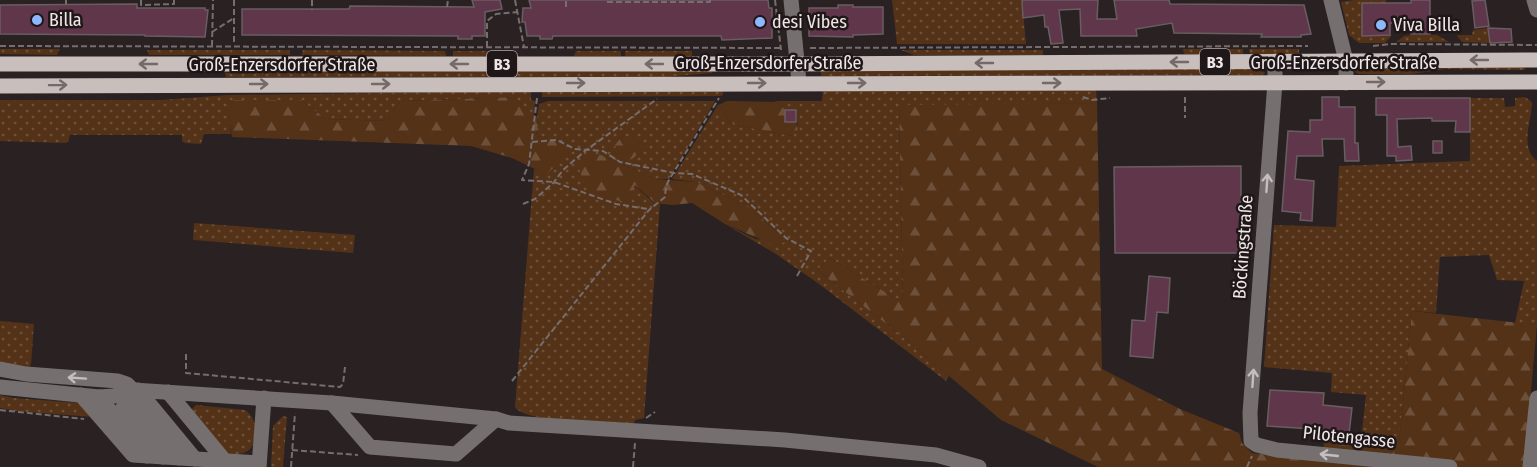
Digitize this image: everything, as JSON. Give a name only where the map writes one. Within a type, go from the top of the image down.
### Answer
[{"type":"main road","name":"Groß-Enzersdorfer Straße","points":[[0,64],[797,64],[1537,60]]},
{"type":"main road","name":"Groß-Enzersdorfer Straße","points":[[0,86],[799,82],[1537,82]]},
{"type":"street","points":[[791,0],[799,82]]},
{"type":"street","points":[[1331,0],[1346,61],[1346,83]]},
{"type":"street","points":[[1534,0],[1537,10]]},
{"type":"street","name":"Böckingstraße","points":[[1250,436],[1275,61]]},
{"type":"street","points":[[1,369],[118,381],[127,384],[179,458]]},
{"type":"street","points":[[0,387],[81,395],[132,392],[296,400],[496,419],[509,423],[785,440],[936,455],[979,467]]},
{"type":"street","points":[[132,392],[155,456]]},
{"type":"street","points":[[132,392],[202,459]]},
{"type":"street","points":[[132,392],[225,461]]},
{"type":"street","points":[[81,395],[133,455],[259,465],[264,398]]},
{"type":"street","points":[[1530,467],[1537,398]]},
{"type":"street","points":[[332,403],[370,447],[456,454],[496,419]]},
{"type":"street","name":"Pilotengasse","points":[[1250,436],[1255,444],[1277,450],[1450,467]]},
{"type":"path","points":[[141,0],[141,5],[174,4],[174,0]]},
{"type":"path","points":[[212,46],[213,0]]},
{"type":"path","points":[[234,0],[234,46]]},
{"type":"path","points":[[312,0],[312,10]]},
{"type":"path","points":[[447,7],[448,0]]},
{"type":"path","points":[[516,0],[524,47]]},
{"type":"path","points":[[566,0],[566,8]]},
{"type":"path","points":[[607,2],[710,0]]},
{"type":"path","points":[[776,0],[781,55]]},
{"type":"path","points":[[486,47],[487,21],[496,14],[518,12]]},
{"type":"path","points":[[212,32],[234,18]]},
{"type":"path","points":[[1371,47],[1390,44],[1537,45]]},
{"type":"path","points":[[805,48],[1294,45],[1311,47]]},
{"type":"path","points":[[0,46],[787,48]]},
{"type":"path","points":[[534,83],[537,99],[532,142],[529,164],[522,180],[554,182],[616,204],[649,210]]},
{"type":"path","points":[[1185,93],[1185,118]]},
{"type":"path","points":[[523,204],[535,199],[585,151],[657,98]]},
{"type":"path","points":[[512,381],[649,210],[665,197],[666,186],[718,98]]},
{"type":"path","points":[[532,142],[557,140],[575,149],[603,151],[620,162],[692,174],[741,195],[786,238],[811,251],[796,276]]},
{"type":"path","points":[[186,354],[186,373],[340,387],[343,384],[345,367]]},
{"type":"path","points":[[291,467],[298,383]]},
{"type":"path","points":[[0,410],[84,419]]},
{"type":"path","points":[[292,450],[358,455]]},
{"type":"green space","points":[[892,0],[1022,0],[1026,44],[897,44]]},
{"type":"green space","points":[[1386,0],[1386,3],[1362,4],[1362,35],[1392,35],[1385,43],[1359,43],[1349,35],[1341,2]]},
{"type":"green space","points":[[1488,28],[1490,43],[1462,42],[1457,36],[1472,35],[1473,30]]},
{"type":"green space","points":[[1437,35],[1449,42],[1396,42],[1404,36]]},
{"type":"green space","points":[[0,49],[60,49],[57,55],[0,54]]},
{"type":"green space","points":[[1183,49],[1243,49],[1243,54],[1184,54]]},
{"type":"green space","points":[[1249,49],[1299,49],[1299,54],[1250,54]]},
{"type":"green space","points":[[147,50],[290,50],[290,55],[149,55]]},
{"type":"green space","points":[[303,50],[445,51],[446,56],[302,55]]},
{"type":"green space","points":[[901,50],[1043,50],[1043,55],[914,55]]},
{"type":"green space","points":[[453,51],[516,51],[516,56],[453,56]]},
{"type":"green space","points":[[576,51],[621,51],[621,56],[574,56]]},
{"type":"green space","points":[[625,51],[692,51],[692,56],[625,56]]},
{"type":"green space","points":[[1525,66],[1525,70],[1445,69],[1412,74],[1359,74],[1355,72],[1357,68]]},
{"type":"green space","points":[[1262,68],[1265,73],[1262,75],[821,76],[821,69]]},
{"type":"green space","points":[[278,69],[713,70],[712,73],[664,77],[226,77],[225,73]]},
{"type":"green space","points":[[1096,89],[1097,103],[899,106],[903,303],[830,258],[817,270],[949,376],[946,381],[819,284],[776,254],[725,224],[755,239],[784,242],[772,227],[745,205],[696,182],[672,179],[718,105],[731,124],[792,136],[798,129],[796,110],[785,110],[778,102],[773,101],[822,101],[823,90]]},
{"type":"green space","points":[[531,91],[531,100],[535,101],[534,115],[514,97],[400,101],[388,121],[326,119],[301,100],[228,100],[231,134],[204,134],[201,144],[185,143],[182,141],[182,135],[70,135],[68,142],[65,143],[0,141],[0,100],[162,100],[227,95]]},
{"type":"green space","points":[[542,91],[723,91],[723,95],[542,97]]},
{"type":"green space","points":[[514,97],[539,119],[536,136],[549,138],[569,148],[564,157],[544,177],[537,170],[512,158],[471,146],[232,137],[227,100],[301,100],[326,119],[388,121],[400,101]]},
{"type":"green space","points":[[1525,97],[1532,102],[1528,141],[1529,149],[1537,161],[1537,325],[1515,323],[1524,281],[1497,280],[1489,255],[1440,257],[1436,313],[1412,311],[1399,443],[1361,440],[1366,395],[1331,392],[1332,373],[1264,367],[1274,225],[1336,227],[1339,166],[1470,161],[1470,98],[1504,98],[1505,107],[1515,106],[1515,98]]},
{"type":"green space","points":[[548,101],[715,101],[669,179],[655,179],[601,155],[654,203],[660,204],[644,418],[635,420],[634,424],[551,419],[522,412],[515,407],[534,169],[537,170],[549,138],[536,136],[539,119],[537,117],[539,104]]},
{"type":"green space","points":[[727,101],[778,102],[785,110],[785,122],[796,122],[798,129],[792,136],[731,124],[718,105]]},
{"type":"green space","points":[[1097,103],[1102,369],[1180,409],[1239,433],[1242,443],[1252,453],[1323,461],[1324,436],[1399,443],[1412,311],[1537,325],[1524,467],[1098,467],[1001,420],[903,337],[817,270],[830,258],[903,303],[899,105]]},
{"type":"green space","points":[[630,137],[638,140],[641,148],[633,158],[622,161],[617,157],[615,145],[620,139]]},
{"type":"green space","points":[[585,155],[601,155],[655,179],[696,182],[745,205],[772,227],[784,242],[778,247],[725,224],[692,203],[672,205],[655,203],[635,185],[625,202],[600,196],[589,188],[581,175],[578,165]]},
{"type":"green space","points":[[194,223],[355,235],[353,253],[193,240]]},
{"type":"green space","points":[[0,321],[34,324],[29,368],[0,362]]},
{"type":"green space","points":[[0,395],[81,403],[93,417],[0,408]]},
{"type":"green space","points":[[196,405],[245,410],[253,419],[256,431],[251,448],[241,454],[227,453],[190,411]]},
{"type":"green space","points":[[283,416],[287,417],[283,467],[271,467],[273,426]]},
{"type":"building","points":[[472,0],[500,0],[502,9],[485,12],[485,36],[472,36],[472,39],[458,39],[458,36],[242,35],[242,9],[349,9],[350,6],[474,7]]},
{"type":"building","points":[[529,0],[768,0],[769,8],[772,8],[772,38],[722,40],[721,36],[553,36],[552,39],[540,39],[540,36],[527,36],[525,22],[522,22],[523,8],[531,8]]},
{"type":"building","points":[[1022,0],[1098,0],[1097,19],[1117,19],[1114,0],[1169,0],[1170,4],[1304,5],[1311,34],[1301,35],[1301,37],[1261,37],[1262,34],[1174,33],[1172,23],[1136,29],[1137,36],[1081,36],[1080,9],[1059,10],[1063,43],[1051,44],[1048,27],[1045,27],[1044,15],[1023,18]]},
{"type":"building","points":[[1411,0],[1430,0],[1430,34],[1411,34],[1411,23],[1390,23],[1390,35],[1362,36],[1362,3],[1411,3]]},
{"type":"building","points":[[1485,0],[1489,26],[1475,28],[1472,1]]},
{"type":"building","points":[[137,4],[137,8],[205,8],[208,10],[205,37],[0,34],[0,5]]},
{"type":"building","points":[[838,5],[883,7],[883,34],[853,35],[853,37],[809,36],[809,8],[838,8]]},
{"type":"building","points":[[1488,28],[1511,29],[1512,42],[1490,43]]},
{"type":"building","points":[[1322,97],[1339,97],[1339,107],[1355,107],[1355,143],[1358,143],[1359,161],[1345,161],[1344,139],[1322,139],[1323,156],[1297,156],[1295,179],[1314,181],[1312,221],[1300,220],[1301,213],[1282,211],[1288,131],[1310,132],[1310,120],[1322,120]]},
{"type":"building","points":[[1376,98],[1470,98],[1470,132],[1455,132],[1456,121],[1432,121],[1432,118],[1397,119],[1398,147],[1411,146],[1412,160],[1396,161],[1396,156],[1387,156],[1387,115],[1376,115]]},
{"type":"building","points":[[785,110],[796,110],[796,122],[785,122]]},
{"type":"building","points":[[1433,141],[1442,141],[1442,153],[1433,153]]},
{"type":"building","points":[[1241,166],[1241,253],[1115,253],[1114,167]]},
{"type":"building","points":[[1149,276],[1170,278],[1168,313],[1157,312],[1153,358],[1130,356],[1132,320],[1145,321]]},
{"type":"building","points":[[1270,390],[1324,393],[1323,405],[1352,408],[1349,434],[1328,432],[1329,430],[1267,426]]},
{"type":"place","name":"Billa","points":[[37,20]]},
{"type":"place","name":"desi Vibes","points":[[760,22]]},
{"type":"place","name":"Viva Billa","points":[[1381,25]]}]
